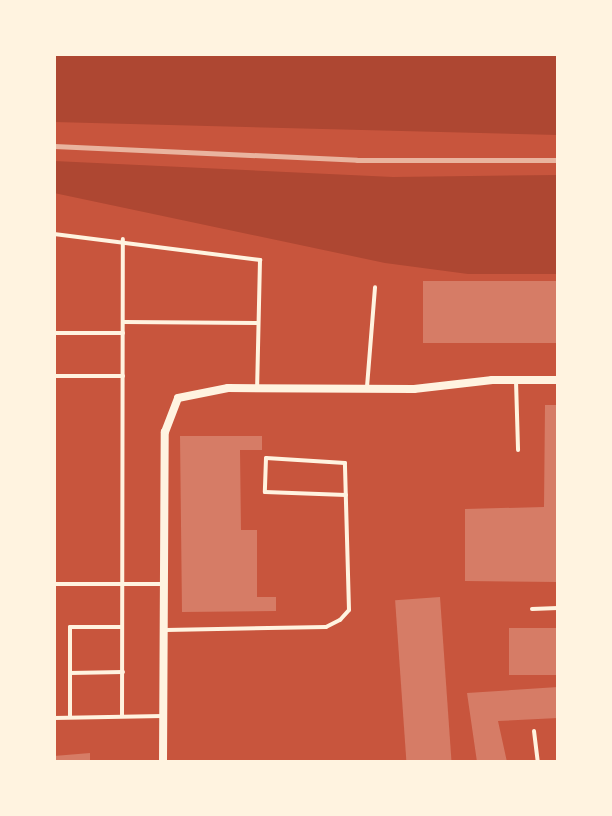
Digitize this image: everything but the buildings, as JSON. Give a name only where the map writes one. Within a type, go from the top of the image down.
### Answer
[{"type":"street","points":[[163,762],[165,432],[178,398],[191,392],[257,388],[367,389],[558,380]]},
{"type":"lane","points":[[54,234],[123,239],[260,260],[257,388]]},
{"type":"lane","points":[[122,716],[123,239]]},
{"type":"lane","points":[[367,389],[375,287]]},
{"type":"lane","points":[[124,322],[258,323]]},
{"type":"lane","points":[[54,333],[123,333]]},
{"type":"lane","points":[[54,376],[123,376]]},
{"type":"lane","points":[[516,380],[518,450]]},
{"type":"lane","points":[[164,630],[326,627],[340,620],[349,610],[346,495],[345,463],[266,458],[265,492],[346,495]]},
{"type":"lane","points":[[54,584],[164,584]]},
{"type":"lane","points":[[532,609],[558,608]]},
{"type":"lane","points":[[70,716],[70,627],[123,627]]},
{"type":"lane","points":[[70,673],[123,672]]},
{"type":"lane","points":[[54,718],[163,716]]},
{"type":"lane","points":[[534,731],[538,762]]},
{"type":"shaded area","points":[[54,54],[558,54],[558,135],[54,122]]},
{"type":"shaded area","points":[[54,161],[393,177],[558,175],[558,274],[468,274],[385,263],[54,193]]},
{"type":"railway","points":[[54,146],[357,160],[558,160]]}]
